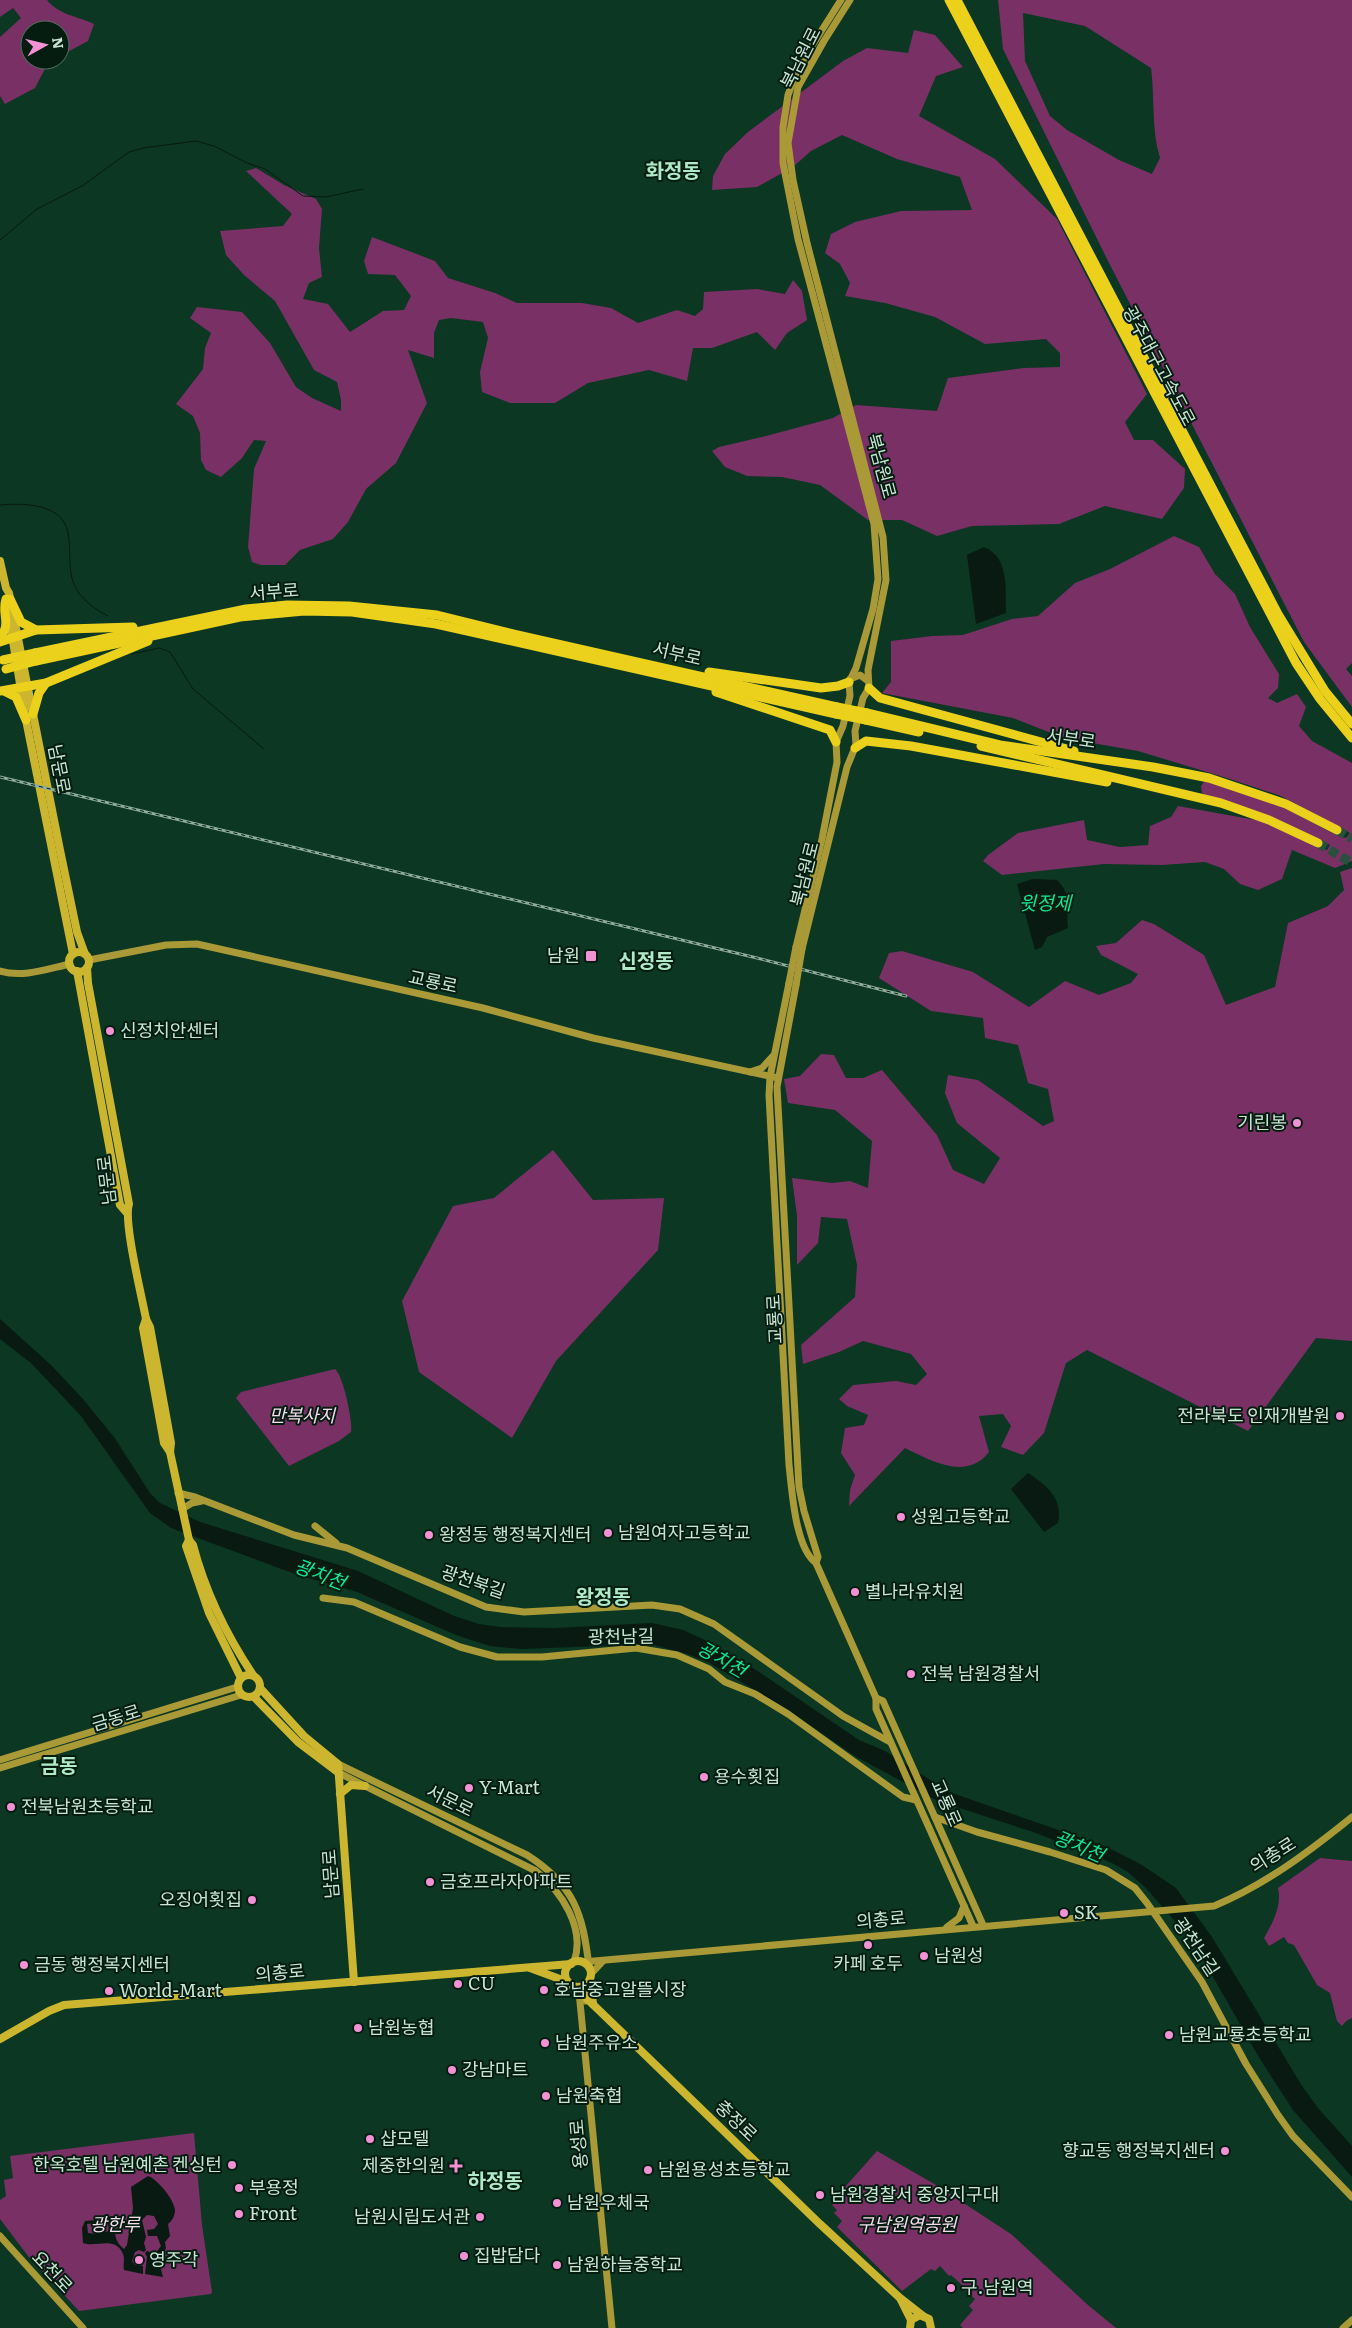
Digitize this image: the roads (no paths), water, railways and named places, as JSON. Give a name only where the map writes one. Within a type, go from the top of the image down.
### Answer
[{"type":"highway","name":"광주대구고속도로","points":[[948,0],[1296,663],[1320,699],[1352,738]]},
{"type":"highway","name":"광주대구고속도로","points":[[957,0],[1278,614],[1325,691],[1352,724]]},
{"type":"highway","points":[[0,638],[7,624],[4,605],[8,599],[21,622],[36,630]]},
{"type":"highway","name":"서부로","points":[[2,665],[194,623],[246,609],[287,605],[349,606],[437,615],[625,663],[867,717],[1221,803],[1269,820],[1318,843]]},
{"type":"highway","points":[[0,642],[36,630],[120,628],[194,623]]},
{"type":"highway","points":[[2,691],[46,683],[132,646],[194,623]]},
{"type":"highway","points":[[625,663],[656,662],[731,676],[821,688],[838,686],[850,680]]},
{"type":"highway","points":[[625,663],[830,730],[837,745]]},
{"type":"highway","points":[[30,717],[39,693],[46,683]]},
{"type":"highway","points":[[868,684],[880,698],[941,716],[1066,749],[1132,760],[1153,766]]},
{"type":"highway","points":[[2,691],[16,697],[30,717]]},
{"type":"highway","name":"서부로","points":[[867,717],[1000,744],[1153,766],[1188,773],[1245,789],[1286,804],[1338,830]]},
{"type":"highway","points":[[854,749],[866,741],[911,746],[1221,803]]},
{"type":"main road","name":"남문로","points":[[0,561],[74,954]]},
{"type":"main road","name":"남문로","points":[[30,717],[77,932],[87,961],[92,1023],[120,1205],[126,1212],[146,1319],[143,1328],[144,1338],[164,1443],[170,1452],[188,1540],[193,1545],[213,1611]]},
{"type":"main road","points":[[79,952],[87,961],[77,971],[70,964],[74,954],[79,952]]},
{"type":"main road","name":"남문로","points":[[77,971],[92,1023]]},
{"type":"main road","points":[[213,1611],[253,1676],[258,1680],[260,1688],[254,1697]]},
{"type":"main road","points":[[213,1611],[241,1678],[239,1691]]},
{"type":"main road","points":[[241,1678],[245,1675],[253,1676]]},
{"type":"main road","name":"서문로","points":[[260,1688],[304,1736],[338,1764]]},
{"type":"main road","name":"금동로","points":[[239,1691],[246,1698],[254,1697]]},
{"type":"main road","name":"서문로","points":[[254,1697],[298,1742],[339,1773]]},
{"type":"main road","name":"남문로","points":[[338,1764],[354,1982]]},
{"type":"main road","points":[[340,1794],[350,1785],[365,1786]]},
{"type":"main road","points":[[528,1968],[574,1987],[582,1987],[584,1969]]},
{"type":"main road","name":"의총로","points":[[0,2039],[49,2010],[64,2004],[528,1968],[584,1969]]},
{"type":"main road","points":[[574,1987],[565,1974],[584,1969]]},
{"type":"main road","points":[[584,1969],[594,2006]]},
{"type":"main road","name":"충정로","points":[[574,1987],[900,2298],[929,2320],[931,2327]]},
{"type":"main road","name":"충정로","points":[[900,2298],[911,2324]]},
{"type":"main road","points":[[911,2324],[916,2316],[923,2316]]},
{"type":"street","name":"북남원로","points":[[799,948],[838,762],[837,745],[848,704],[850,680],[856,668],[873,609],[878,579],[874,524],[798,239],[783,163],[783,127],[798,68],[841,0]]},
{"type":"street","name":"북남원로","points":[[799,948],[847,767],[854,749],[855,731],[868,684],[868,670],[886,580],[886,552],[880,523],[807,243],[793,180],[788,143],[798,87],[850,0]]},
{"type":"street","points":[[850,680],[860,675],[868,684]]},
{"type":"street","points":[[837,745],[843,752],[854,749]]},
{"type":"street","name":"교룡로","points":[[87,961],[166,945],[197,944],[483,1008],[593,1038],[774,1078],[799,1487],[805,1516],[818,1557],[816,1563],[876,1698],[876,1709],[890,1742],[973,1926]]},
{"type":"street","points":[[774,1078],[799,948]]},
{"type":"street","points":[[0,971],[10,974],[22,974],[70,964]]},
{"type":"street","points":[[774,1078],[774,1054],[792,984]]},
{"type":"street","points":[[749,1072],[762,1068],[774,1054]]},
{"type":"street","name":"광천북길","points":[[178,1493],[294,1535],[338,1545],[486,1607],[524,1612],[652,1605],[680,1609],[714,1624],[834,1710],[890,1742]]},
{"type":"street","points":[[182,1510],[192,1503],[202,1501]]},
{"type":"street","points":[[315,1526],[338,1545]]},
{"type":"street","name":"광천남길","points":[[323,1598],[354,1602],[460,1647],[492,1656],[542,1657],[636,1648],[677,1655],[709,1669],[725,1682],[755,1694],[903,1797],[916,1800]]},
{"type":"street","name":"금동로","points":[[0,1760],[239,1691]]},
{"type":"street","name":"금동로","points":[[0,1768],[239,1691]]},
{"type":"street","name":"교룡로","points":[[876,1698],[883,1701],[983,1925]]},
{"type":"street","points":[[862,1727],[884,1726]]},
{"type":"street","name":"서문로","points":[[338,1764],[527,1855],[541,1864],[564,1886],[574,1901],[582,1924],[586,1946],[584,1969]]},
{"type":"street","name":"서문로","points":[[339,1773],[536,1871],[557,1892],[566,1905],[574,1926],[584,1969]]},
{"type":"street","name":"의총로","points":[[584,1969],[606,1960],[983,1925],[1204,1908],[1232,1898],[1276,1872],[1313,1848],[1352,1816]]},
{"type":"street","name":"광천남길","points":[[935,1817],[977,1832],[1106,1870],[1135,1888],[1156,1911],[1202,1982],[1246,2064],[1278,2115],[1293,2136],[1352,2197]]},
{"type":"street","points":[[942,1929],[956,1922],[964,1906]]},
{"type":"street","points":[[574,1926],[582,1924]]},
{"type":"street","points":[[586,1946],[594,1956],[606,1960]]},
{"type":"street","points":[[584,1969],[595,1968],[606,1960]]},
{"type":"street","name":"용성로","points":[[583,2016],[586,1998],[584,1969]]},
{"type":"street","name":"용성로","points":[[574,1987],[583,2016],[612,2328]]},
{"type":"street","name":"요천로","points":[[0,2236],[83,2328]]},
{"type":"street","points":[[1343,2328],[1352,2320]]},
{"type":"water","points":[[984,547],[992,552],[1002,566],[1006,613],[976,624],[967,555]]},
{"type":"water","name":"윗정제","points":[[1033,879],[1057,880],[1062,885],[1067,896],[1068,908],[1068,928],[1047,937],[1042,947],[1035,950],[1017,884]]},
{"type":"water","name":"광치천","points":[[0,1319],[51,1365],[82,1398],[114,1437],[150,1493],[160,1503],[200,1522],[358,1571],[454,1616],[479,1624],[500,1627],[555,1628],[652,1623],[683,1630],[705,1640],[753,1668],[859,1740],[885,1751],[949,1792],[1107,1847],[1142,1865],[1176,1888],[1212,1937],[1302,2086],[1318,2108],[1352,2146],[1352,2177],[1293,2110],[1260,2059],[1193,1942],[1146,1888],[1128,1872],[1112,1863],[1036,1833],[938,1801],[855,1756],[788,1710],[708,1662],[688,1654],[650,1644],[522,1649],[490,1646],[456,1635],[357,1592],[295,1574],[171,1528],[150,1513],[81,1416],[31,1363],[0,1339]]},
{"type":"water","points":[[1028,1473],[1052,1493],[1058,1506],[1058,1523],[1044,1532],[1011,1489]]},
{"type":"water","points":[[148,2176],[156,2181],[172,2200],[175,2210],[173,2218],[168,2224],[170,2236],[165,2242],[166,2248],[159,2262],[163,2277],[145,2274],[147,2257],[145,2253],[147,2251],[155,2254],[161,2246],[157,2236],[148,2236],[147,2230],[154,2229],[158,2224],[154,2216],[147,2215],[142,2220],[146,2237],[144,2243],[146,2250],[144,2252],[139,2250],[135,2252],[132,2261],[135,2265],[143,2266],[143,2274],[124,2270],[123,2254],[120,2248],[115,2245],[110,2243],[83,2243],[82,2228],[85,2221],[96,2220],[96,2223],[87,2224],[88,2233],[96,2234],[109,2231],[108,2222],[99,2222],[99,2219],[110,2219],[113,2223],[117,2241],[124,2249],[127,2245],[133,2208],[131,2187]]},
{"type":"waterway","points":[[0,240],[37,209],[82,186],[129,152],[143,148],[196,141],[214,146],[247,163],[265,169],[303,196],[326,197],[363,189]]},
{"type":"waterway","points":[[0,505],[20,504],[41,507],[50,510],[65,523],[68,533],[73,582],[79,593],[88,602],[108,616]]},
{"type":"waterway","points":[[132,654],[159,648],[170,652],[193,689],[264,749]]},
{"type":"tunnel","points":[[1337,830],[1352,839]]},
{"type":"tunnel","points":[[1318,843],[1352,863]]},
{"type":"railway","points":[[0,777],[757,958],[906,996]]},
{"type":"place","name":"남원","points":[[591,956]]},
{"type":"place","name":"신정치안센터","points":[[110,1031]]},
{"type":"place","name":"기린봉","points":[[1297,1123]]},
{"type":"place","name":"전라북도 인재개발원","points":[[1340,1416]]},
{"type":"place","name":"성원고등학교","points":[[901,1517]]},
{"type":"place","name":"남원여자고등학교","points":[[608,1533]]},
{"type":"place","name":"왕정동 행정복지센터","points":[[429,1535]]},
{"type":"place","name":"별나라유치원","points":[[855,1592]]},
{"type":"place","name":"전북 남원경찰서","points":[[911,1674]]},
{"type":"place","name":"용수횟집","points":[[704,1777]]},
{"type":"place","name":"Y-Mart","points":[[469,1788]]},
{"type":"place","name":"전북남원초등학교","points":[[11,1807]]},
{"type":"place","name":"금호프라자아파트","points":[[430,1882]]},
{"type":"place","name":"오징어횟집","points":[[252,1900]]},
{"type":"place","name":"SK","points":[[1064,1913]]},
{"type":"place","name":"카페 호두","points":[[868,1945]]},
{"type":"place","name":"남원성","points":[[924,1956]]},
{"type":"place","name":"금동 행정복지센터","points":[[24,1965]]},
{"type":"place","name":"CU","points":[[458,1984]]},
{"type":"place","name":"호남중고알뜰시장","points":[[544,1990]]},
{"type":"place","name":"World-Mart","points":[[109,1991]]},
{"type":"place","name":"남원농협","points":[[358,2028]]},
{"type":"place","name":"남원교룡초등학교","points":[[1169,2035]]},
{"type":"place","name":"남원주유소","points":[[545,2043]]},
{"type":"place","name":"강남마트","points":[[452,2070]]},
{"type":"place","name":"남원축협","points":[[546,2096]]},
{"type":"place","name":"샵모텔","points":[[370,2139]]},
{"type":"place","name":"향교동 행정복지센터","points":[[1225,2151]]},
{"type":"place","name":"한옥호텔 남원예촌 켄싱턴","points":[[232,2165]]},
{"type":"place","name":"제중한의원","points":[[456,2166]]},
{"type":"place","name":"남원용성초등학교","points":[[648,2170]]},
{"type":"place","name":"부용정","points":[[239,2188]]},
{"type":"place","name":"남원경찰서 중앙지구대","points":[[820,2195]]},
{"type":"place","name":"남원우체국","points":[[557,2203]]},
{"type":"place","name":"Front","points":[[239,2214]]},
{"type":"place","name":"남원시립도서관","points":[[480,2217]]},
{"type":"place","name":"집밥담다","points":[[464,2256]]},
{"type":"place","name":"영주각","points":[[139,2260]]},
{"type":"place","name":"남원하늘중학교","points":[[557,2265]]},
{"type":"place","name":"구.남원역","points":[[951,2288]]},
{"type":"district","name":"화정동","points":[[673,171]]},
{"type":"district","name":"신정동","points":[[646,961]]},
{"type":"district","name":"왕정동","points":[[603,1597]]},
{"type":"district","name":"금동","points":[[59,1766]]},
{"type":"district","name":"하정동","points":[[495,2181]]},
{"type":"park label","name":"만복사지","points":[[302,1416]]},
{"type":"park label","name":"광한루","points":[[115,2225]]},
{"type":"park label","name":"구남원역공원","points":[[907,2225]]}]
